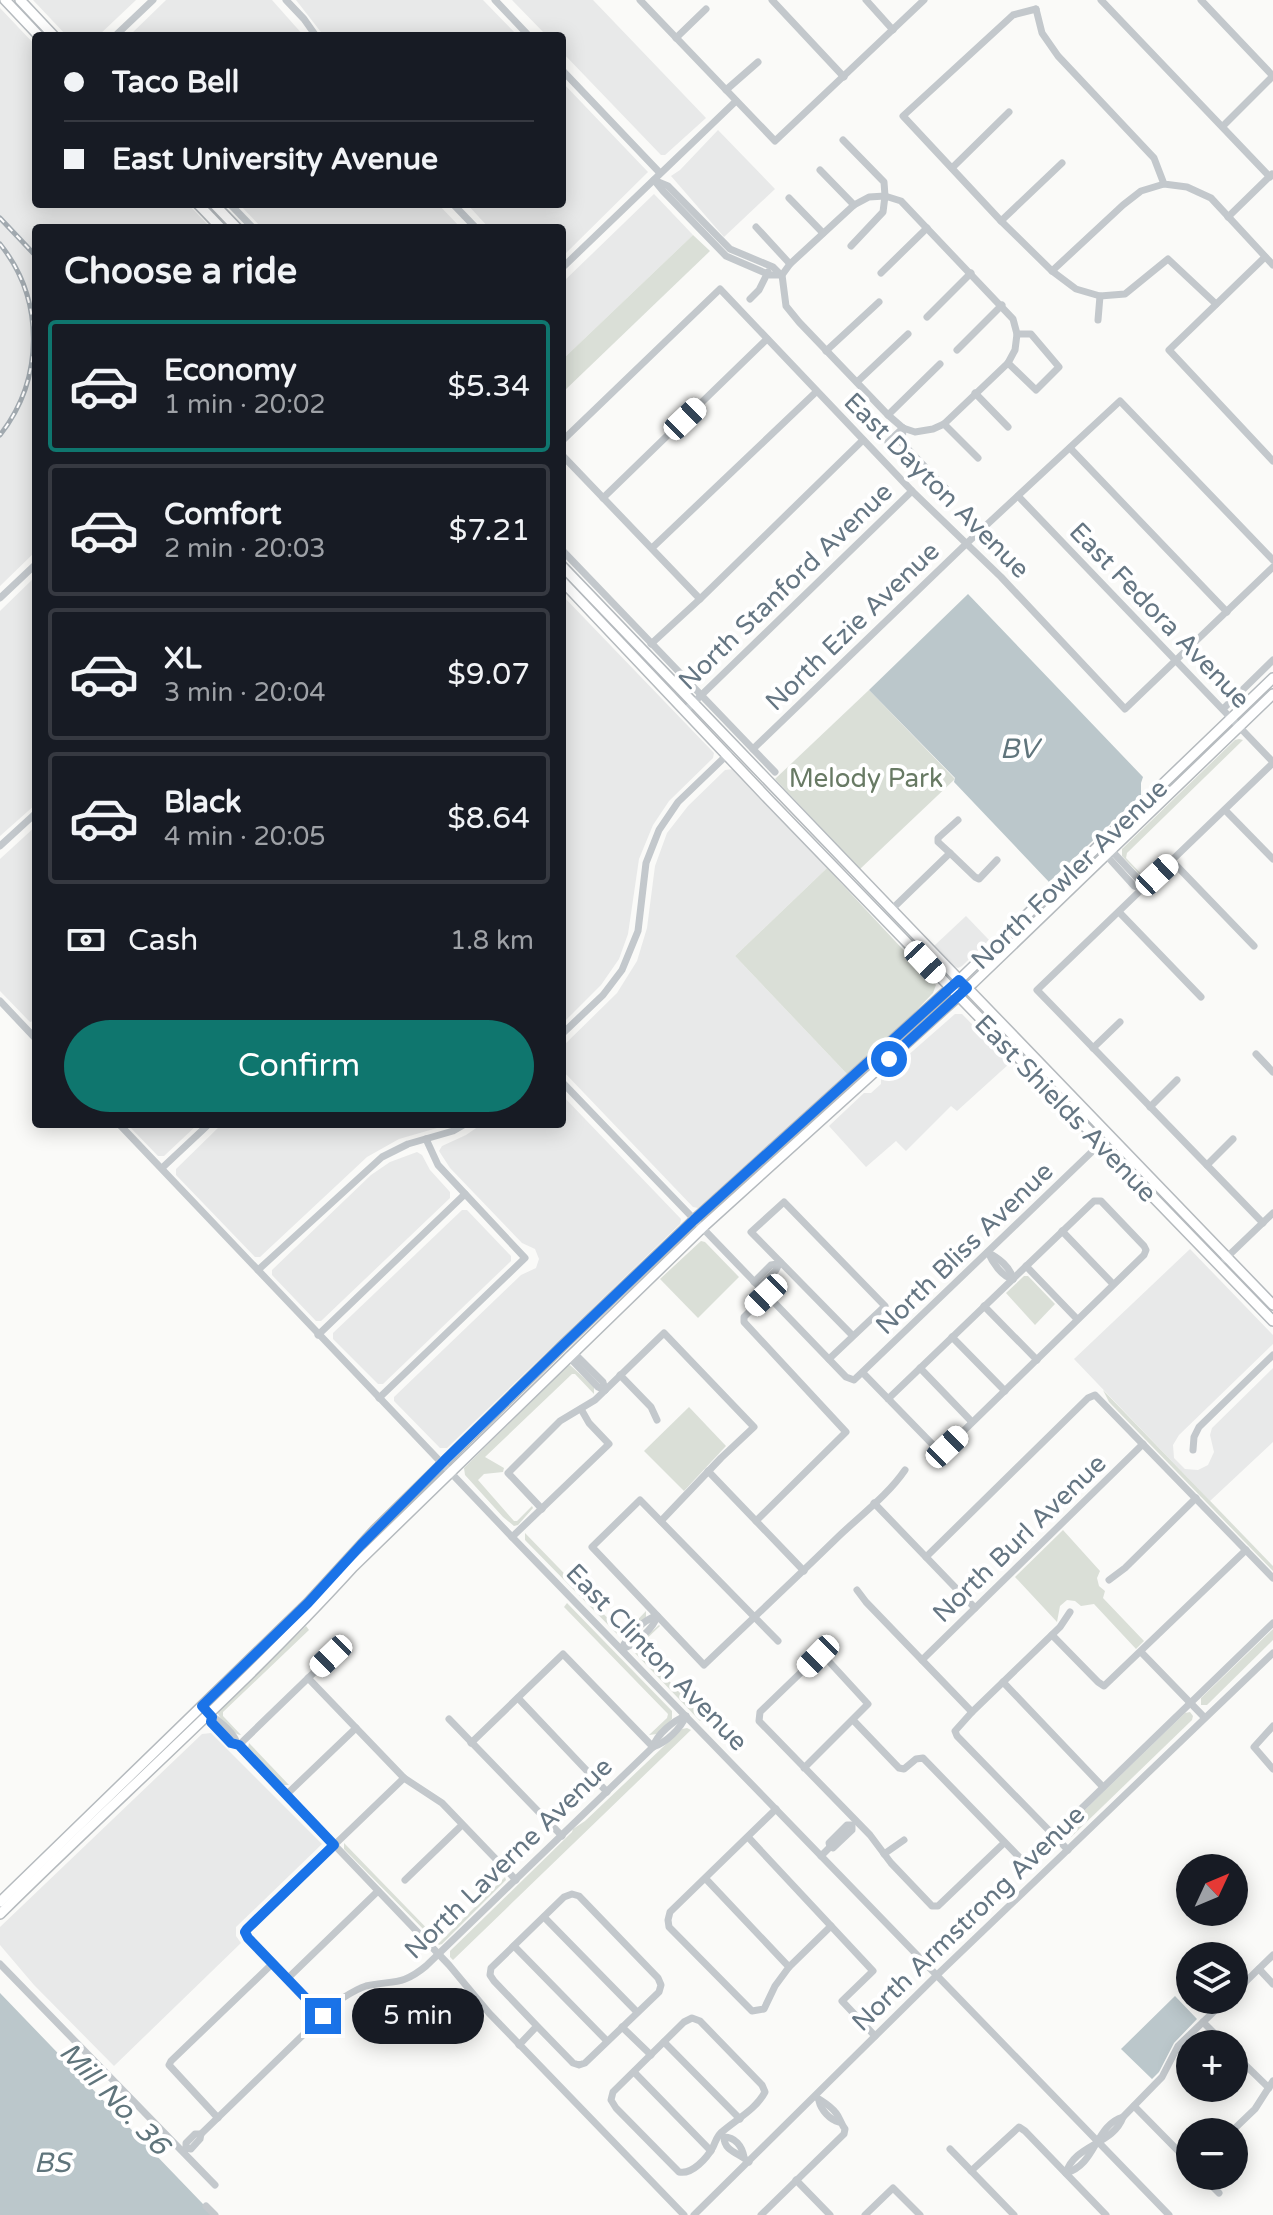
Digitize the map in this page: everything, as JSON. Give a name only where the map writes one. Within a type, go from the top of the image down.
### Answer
[{"type":"main road","points":[[5,0],[35,32]]},
{"type":"main road","points":[[20,0],[50,32]]},
{"type":"main road","points":[[203,208],[225,224]]},
{"type":"main road","name":"East Shields Avenue","points":[[566,570],[698,698],[732,751],[787,818],[954,992],[1042,1082],[1053,1085],[1104,1139],[1164,1193],[1273,1305]]},
{"type":"main road","name":"East Shields Avenue","points":[[566,585],[686,710],[848,865],[967,988],[1273,1321]]},
{"type":"main road","name":"North Fowler Avenue","points":[[0,1902],[118,1788],[208,1712],[361,1545],[601,1310],[698,1224],[771,1165],[954,992],[959,980],[1273,678]]},
{"type":"main road","points":[[1141,805],[1140,812],[1107,844],[1104,851],[1108,853],[1273,694]]},
{"type":"main road","points":[[787,818],[805,830],[840,865],[848,865]]},
{"type":"main road","name":"North Fowler Avenue","points":[[0,1914],[314,1609],[698,1224],[826,1101],[954,992],[967,988],[1108,853]]},
{"type":"main road","points":[[771,1165],[774,1154],[808,1124],[826,1101]]},
{"type":"main road","points":[[571,1354],[570,1348],[599,1319],[601,1310]]},
{"type":"main road","points":[[77,1839],[76,1835],[118,1788]]},
{"type":"street","points":[[119,32],[153,0]]},
{"type":"street","points":[[286,0],[313,32]]},
{"type":"street","points":[[495,0],[525,32]]},
{"type":"street","points":[[640,0],[775,141],[924,0]]},
{"type":"street","points":[[772,0],[844,77]]},
{"type":"street","points":[[866,0],[893,30]]},
{"type":"street","points":[[1039,0],[1036,9],[1042,33],[1058,56],[1154,158],[1164,184]]},
{"type":"street","points":[[1101,0],[1272,175],[1228,217]]},
{"type":"street","points":[[1201,0],[1273,76],[1223,126]]},
{"type":"street","points":[[676,38],[706,9]]},
{"type":"street","points":[[1036,9],[1013,15],[903,116],[1001,221],[1052,271],[1076,289],[1100,296],[1125,294],[1168,259],[1216,304]]},
{"type":"street","points":[[726,90],[758,62]]},
{"type":"street","points":[[566,74],[657,176],[663,191],[726,256],[782,275]]},
{"type":"street","points":[[566,264],[736,101]]},
{"type":"street","points":[[952,168],[1009,112]]},
{"type":"street","points":[[843,140],[884,182],[883,212],[851,246]]},
{"type":"street","points":[[1001,221],[1062,163]]},
{"type":"street","points":[[820,170],[854,205]]},
{"type":"street","points":[[1052,271],[1141,191],[1164,184],[1187,187],[1211,198],[1273,265]]},
{"type":"street","points":[[885,196],[901,201],[1002,305],[1013,319],[1017,334],[1015,350],[1008,363],[944,424],[915,432],[903,428],[888,415],[786,306],[782,275],[854,205],[869,197],[885,196]]},
{"type":"street","points":[[789,198],[823,233]]},
{"type":"street","points":[[234,208],[249,224]]},
{"type":"street","points":[[457,208],[472,224]]},
{"type":"street","points":[[756,227],[790,264]]},
{"type":"street","points":[[881,273],[927,228]]},
{"type":"street","points":[[1265,257],[1169,350],[1273,461]]},
{"type":"street","points":[[750,299],[759,290],[769,270]]},
{"type":"street","points":[[927,317],[971,273]]},
{"type":"street","name":"East Dayton Avenue","points":[[566,437],[720,289],[1125,709],[1176,662]]},
{"type":"street","points":[[1098,320],[1100,296]]},
{"type":"street","points":[[826,351],[879,302]]},
{"type":"street","points":[[957,350],[1002,305]]},
{"type":"street","points":[[857,382],[908,334]]},
{"type":"street","points":[[1008,363],[1036,390],[1059,367],[1031,334],[1017,334]]},
{"type":"street","points":[[603,498],[767,339]]},
{"type":"street","points":[[888,415],[940,364]]},
{"type":"street","points":[[652,548],[816,392]]},
{"type":"street","points":[[975,393],[1008,427]]},
{"type":"street","name":"North Ezie Avenue","points":[[753,749],[1120,401],[1273,560]]},
{"type":"street","points":[[944,424],[978,458]]},
{"type":"street","points":[[888,442],[903,428]]},
{"type":"street","points":[[903,428],[902,443],[950,493]]},
{"type":"street","points":[[651,644],[863,440]]},
{"type":"street","points":[[1070,448],[1227,612]]},
{"type":"street","points":[[566,459],[700,599]]},
{"type":"street","name":"North Stanford Avenue","points":[[686,710],[912,491]]},
{"type":"street","name":"East Fedora Avenue","points":[[1018,496],[1273,763]]},
{"type":"street","name":"East Shields Avenue","points":[[566,554],[698,698],[775,772]]},
{"type":"street","points":[[1176,662],[1273,567]]},
{"type":"street","points":[[0,598],[32,568]]},
{"type":"street","points":[[1223,709],[1273,660]]},
{"type":"street","points":[[566,1030],[603,995],[622,970],[638,931],[646,863],[659,830],[678,802],[732,751]]},
{"type":"street","points":[[1263,1223],[1037,990],[1273,763]]},
{"type":"street","points":[[1225,810],[1273,859]]},
{"type":"street","points":[[0,846],[32,817]]},
{"type":"street","points":[[958,820],[938,838],[938,842],[979,879],[997,860]]},
{"type":"street","points":[[891,910],[950,853]]},
{"type":"street","points":[[1108,853],[1134,886],[1142,889]]},
{"type":"street","points":[[1172,861],[1254,946]]},
{"type":"street","points":[[1119,912],[1201,997]]},
{"type":"street","points":[[0,1001],[32,1032]]},
{"type":"street","points":[[1093,1048],[1120,1022]]},
{"type":"street","points":[[1256,1054],[1273,1072]]},
{"type":"street","points":[[1150,1107],[1177,1080]]},
{"type":"street","points":[[566,1086],[829,1359],[885,1306],[784,1202],[751,1232],[853,1336]]},
{"type":"street","name":"East Clinton Avenue","points":[[123,1128],[512,1537],[1169,2215]]},
{"type":"street","points":[[162,1168],[205,1128]]},
{"type":"street","points":[[258,1270],[382,1157],[408,1144],[458,1128]]},
{"type":"street","points":[[379,1398],[525,1258],[438,1165],[426,1139]]},
{"type":"street","name":"North Bliss Avenue","points":[[829,1359],[846,1377],[854,1380],[863,1373],[1104,1139]]},
{"type":"street","points":[[1207,1165],[1233,1139]]},
{"type":"street","points":[[318,1335],[465,1194]]},
{"type":"street","points":[[863,1373],[873,1384],[937,1449],[942,1450],[1144,1255],[1144,1246],[1097,1200],[888,1399]]},
{"type":"street","points":[[1219,1265],[1273,1213]]},
{"type":"street","points":[[1062,1231],[1113,1284]]},
{"type":"street","points":[[988,1252],[1012,1273],[1013,1279]]},
{"type":"street","points":[[756,1284],[779,1263]]},
{"type":"street","points":[[1026,1266],[1077,1319]]},
{"type":"street","points":[[756,1521],[846,1432],[743,1320],[766,1295]]},
{"type":"street","points":[[984,1306],[1037,1360]]},
{"type":"street","points":[[542,1509],[508,1473],[560,1421],[595,1400],[664,1333],[754,1427],[661,1521]]},
{"type":"street","points":[[952,1337],[1005,1391]]},
{"type":"street","points":[[571,1354],[598,1387],[605,1390]]},
{"type":"street","points":[[1193,1450],[1199,1427],[1273,1355]]},
{"type":"street","points":[[920,1368],[972,1422]]},
{"type":"street","points":[[620,1375],[651,1407],[657,1420]]},
{"type":"street","points":[[926,1557],[1088,1398],[1095,1395],[1273,1578]]},
{"type":"street","points":[[512,1537],[609,1444],[589,1423],[581,1409]]},
{"type":"street","name":"North Burl Avenue","points":[[922,1660],[1143,1444]]},
{"type":"street","points":[[778,1641],[754,1617],[640,1500],[592,1547],[704,1665],[754,1617],[804,1571],[905,1470]]},
{"type":"street","points":[[708,1471],[804,1571]]},
{"type":"street","points":[[1109,1580],[1196,1498]]},
{"type":"street","points":[[874,1503],[975,1608]]},
{"type":"street","points":[[1052,1635],[1104,1686],[1246,1550]]},
{"type":"street","points":[[857,1590],[972,1712]]},
{"type":"street","points":[[1068,1850],[955,1731],[1060,1627],[1070,1612]]},
{"type":"street","points":[[622,1649],[624,1642],[650,1617],[657,1616]]},
{"type":"street","name":"North Armstrong Avenue","points":[[1054,1835],[1273,1623]]},
{"type":"street","points":[[1141,1652],[1204,1717]]},
{"type":"street","name":"North Armstrong Avenue","points":[[694,2215],[747,2160],[818,2099],[875,2036],[937,1975],[1273,1653]]},
{"type":"street","points":[[471,1743],[563,1654],[653,1747]]},
{"type":"street","points":[[804,1768],[868,1704],[820,1655],[758,1716],[759,1721],[854,1823],[873,1839],[932,1906],[938,1906],[1004,1843]]},
{"type":"street","points":[[238,1744],[331,1656]]},
{"type":"street","points":[[308,1678],[404,1778],[434,1797],[516,1880]]},
{"type":"street","points":[[1003,1682],[1103,1787]]},
{"type":"street","points":[[518,1698],[607,1792]]},
{"type":"street","points":[[208,1712],[211,1722],[231,1743],[238,1744],[439,1955],[519,2045],[684,2215]]},
{"type":"street","name":"North Laverne Avenue","points":[[184,2150],[195,2134],[201,2134],[338,2001],[366,1986],[403,1982],[439,1955],[653,1747],[660,1745],[683,1723],[686,1716]]},
{"type":"street","points":[[449,1719],[562,1836]]},
{"type":"street","points":[[853,1720],[901,1769],[907,1768],[919,1757],[923,1758],[1022,1860]]},
{"type":"street","points":[[1273,1726],[1254,1747],[1273,1769]]},
{"type":"street","points":[[286,1795],[356,1728]]},
{"type":"street","points":[[323,2016],[245,1932],[404,1778]]},
{"type":"street","points":[[776,1809],[670,1912],[669,1927],[752,2011],[764,2009],[789,1967],[831,1926]]},
{"type":"street","points":[[821,1856],[852,1830],[854,1823]]},
{"type":"street","points":[[405,1880],[462,1825]]},
{"type":"street","points":[[748,1837],[873,1971],[842,2001],[875,2036]]},
{"type":"street","points":[[884,1854],[904,1840]]},
{"type":"street","points":[[705,1878],[789,1967]]},
{"type":"street","points":[[287,1979],[378,1891]]},
{"type":"street","points":[[572,1894],[579,1896],[658,1978],[661,1985],[659,1992],[585,2063],[579,2065],[573,2063],[490,1975],[491,1968],[514,1946],[564,1897],[572,1894]]},
{"type":"street","points":[[544,1917],[637,2012]]},
{"type":"street","points":[[514,1946],[607,2041]]},
{"type":"street","points":[[1248,1980],[1273,1955]]},
{"type":"street","points":[[0,1964],[215,2185]]},
{"type":"street","points":[[218,2118],[169,2065],[272,1964]]},
{"type":"street","points":[[1259,1969],[1273,1984]]},
{"type":"street","points":[[1066,2173],[1068,2165],[1086,2147],[1099,2141],[1115,2119],[1123,2117],[1162,2077],[1178,2046],[1211,2014]]},
{"type":"street","points":[[692,2018],[700,2021],[762,2085],[765,2092],[722,2135],[711,2151],[686,2173],[679,2172],[611,2100],[613,2092],[651,2055],[692,2018]]},
{"type":"street","points":[[1203,2022],[1211,2030]]},
{"type":"street","points":[[519,2045],[537,2026]]},
{"type":"street","points":[[622,2027],[651,2055]]},
{"type":"street","points":[[664,2042],[740,2119]]},
{"type":"street","points":[[1246,2118],[1271,2085],[1248,2066]]},
{"type":"street","points":[[634,2072],[711,2151]]},
{"type":"street","points":[[761,2215],[844,2134],[839,2116],[818,2099]]},
{"type":"street","points":[[1134,2106],[1176,2149]]},
{"type":"street","points":[[971,2171],[1019,2127],[1106,2215]]},
{"type":"street","points":[[722,2135],[731,2137],[732,2144],[742,2149],[747,2160]]},
{"type":"street","points":[[950,2149],[1014,2215]]},
{"type":"street","points":[[796,2180],[830,2215]]},
{"type":"street","points":[[865,2215],[893,2188],[920,2215]]},
{"type":"street","points":[[1216,2190],[1219,2193]]},
{"type":"street","points":[[206,2206],[215,2215]]},
{"type":"shaded area","points":[[33,0],[136,0],[102,32],[63,32]]},
{"type":"shaded area","points":[[166,0],[272,0],[300,32],[133,32]]},
{"type":"shaded area","points":[[296,0],[483,0],[514,32],[321,32]]},
{"type":"shaded area","points":[[512,0],[593,0],[706,118],[665,155],[661,155],[566,56],[566,32],[543,32]]},
{"type":"shaded area","points":[[0,8],[32,42],[32,208],[192,208],[207,224],[32,224],[32,555],[0,586]]},
{"type":"shaded area","points":[[566,86],[648,172],[566,253],[566,224],[485,224],[471,208],[566,208]]},
{"type":"shaded area","points":[[718,130],[775,189],[724,237],[671,176]]},
{"type":"shaded area","points":[[654,194],[693,235],[566,356],[566,279]]},
{"type":"shaded area","points":[[243,208],[442,208],[457,224],[258,224]]},
{"type":"shaded area","points":[[32,580],[32,808],[0,836],[0,611]]},
{"type":"shaded area","points":[[566,599],[714,753],[713,758],[669,801],[653,825],[639,859],[628,934],[619,959],[601,985],[566,1020]]},
{"type":"shaded area","points":[[733,769],[827,868],[735,956],[847,1074],[698,1208],[693,1207],[566,1074],[566,1043],[617,993],[637,961],[647,928],[655,866],[667,833],[688,806],[725,770]]},
{"type":"shaded area","points":[[32,830],[30,1022],[0,991],[0,859]]},
{"type":"shaded area","points":[[966,916],[989,940],[958,968],[934,946]]},
{"type":"shaded area","points":[[955,1014],[962,1014],[1010,1063],[957,1111],[951,1106],[906,1151],[896,1141],[866,1167],[829,1126],[864,1093],[871,1093],[881,1084],[881,1079]]},
{"type":"shaded area","points":[[566,1099],[681,1219],[680,1224],[447,1448],[440,1448],[394,1401],[394,1397],[521,1275],[536,1268],[539,1259],[535,1249],[522,1243],[450,1168],[439,1151],[442,1146],[476,1128],[566,1128]]},
{"type":"shaded area","points":[[131,1128],[194,1128],[164,1156],[158,1156]]},
{"type":"shaded area","points":[[218,1128],[437,1128],[399,1139],[367,1157],[260,1257],[255,1257],[176,1175],[176,1169]]},
{"type":"shaded area","points":[[417,1152],[450,1192],[450,1198],[321,1321],[316,1321],[272,1275],[272,1270],[371,1175],[390,1162]]},
{"type":"shaded area","points":[[462,1210],[467,1210],[511,1256],[511,1261],[383,1384],[378,1384],[333,1339],[333,1333]]},
{"type":"shaded area","points":[[1190,1249],[1273,1335],[1273,1344],[1179,1435],[1173,1445],[1174,1458],[1185,1469],[1198,1470],[1208,1465],[1214,1452],[1210,1435],[1212,1428],[1273,1368],[1273,1442],[1210,1501],[1074,1359]]},
{"type":"shaded area","points":[[211,1733],[322,1844],[236,1927],[236,1936],[241,1943],[114,2066],[34,1985],[0,1945],[0,1927],[202,1734]]},
{"type":"green space","points":[[693,235],[710,251],[566,389],[566,356]]},
{"type":"green space","name":"Melody Park","points":[[869,690],[955,779],[860,869],[775,779]]},
{"type":"green space","points":[[1239,739],[1243,740],[1127,853],[1126,858],[1145,878],[1142,877],[1122,856],[1122,849]]},
{"type":"green space","points":[[827,868],[936,985],[933,993],[910,1017],[847,1074],[735,956]]},
{"type":"green space","points":[[701,1241],[739,1277],[698,1318],[660,1279]]},
{"type":"green space","points":[[1024,1276],[1028,1276],[1055,1304],[1035,1325],[1006,1293]]},
{"type":"green space","points":[[570,1365],[594,1387],[594,1394],[572,1374],[485,1457],[504,1468],[503,1472],[484,1474],[478,1480],[514,1521],[533,1508],[514,1526],[465,1475],[464,1468]]},
{"type":"green space","points":[[1103,1390],[1273,1566],[1273,1571],[1109,1402]]},
{"type":"green space","points":[[689,1407],[726,1446],[684,1491],[644,1451]]},
{"type":"green space","points":[[1063,1530],[1100,1571],[1097,1578],[1099,1586],[1105,1591],[1103,1598],[1144,1641],[1136,1649],[1094,1604],[1081,1606],[1067,1600],[1060,1606],[1057,1622],[1015,1577]]},
{"type":"green space","points":[[525,1533],[621,1632],[626,1632],[646,1611],[646,1617],[625,1637],[619,1636],[525,1540]]},
{"type":"green space","points":[[567,1603],[672,1711],[672,1719],[657,1734],[649,1735],[668,1714],[564,1607]]},
{"type":"green space","points":[[659,1625],[639,1646],[639,1650],[704,1717],[700,1721],[635,1653],[635,1646]]},
{"type":"green space","points":[[306,1626],[309,1630],[223,1712],[223,1716],[241,1735],[228,1727],[218,1714],[219,1710]]},
{"type":"green space","points":[[1273,1629],[1273,1640],[1207,1705],[1201,1705],[1201,1698]]},
{"type":"green space","points":[[1190,1712],[1192,1720],[1071,1837],[1064,1836],[1064,1830],[1185,1713]]},
{"type":"green space","points":[[682,1729],[691,1730],[453,1960],[450,1957],[450,1951],[573,1829]]},
{"type":"green space","points":[[249,1743],[289,1785],[283,1785],[248,1748]]},
{"type":"green space","points":[[344,1843],[440,1942],[505,1877],[506,1880],[439,1945],[344,1849]]},
{"type":"water","name":"BV","points":[[968,594],[1143,777],[1141,795],[1049,882],[954,782],[955,778],[869,690]]},
{"type":"water","name":"BS","points":[[0,1993],[203,2204],[214,2215],[0,2215]]},
{"type":"water","points":[[1175,1996],[1176,2014],[1192,2014],[1197,2019],[1186,2030],[1176,2030],[1176,2041],[1152,2079],[1121,2049]]},
{"type":"railway","points":[[0,218],[32,252]]},
{"type":"railway","points":[[0,244],[15,266],[25,290],[32,327]]},
{"type":"railway","points":[[0,435],[25,389],[32,352]]},
{"type":"route","points":[[323,2016],[245,1932],[334,1845],[237,1743],[231,1743],[211,1722],[212,1717],[202,1706],[562,1346],[694,1220],[959,980],[967,988],[889,1059]]},
{"type":"water label","name":"Mill No. 36","points":[[115,2098]]}]
